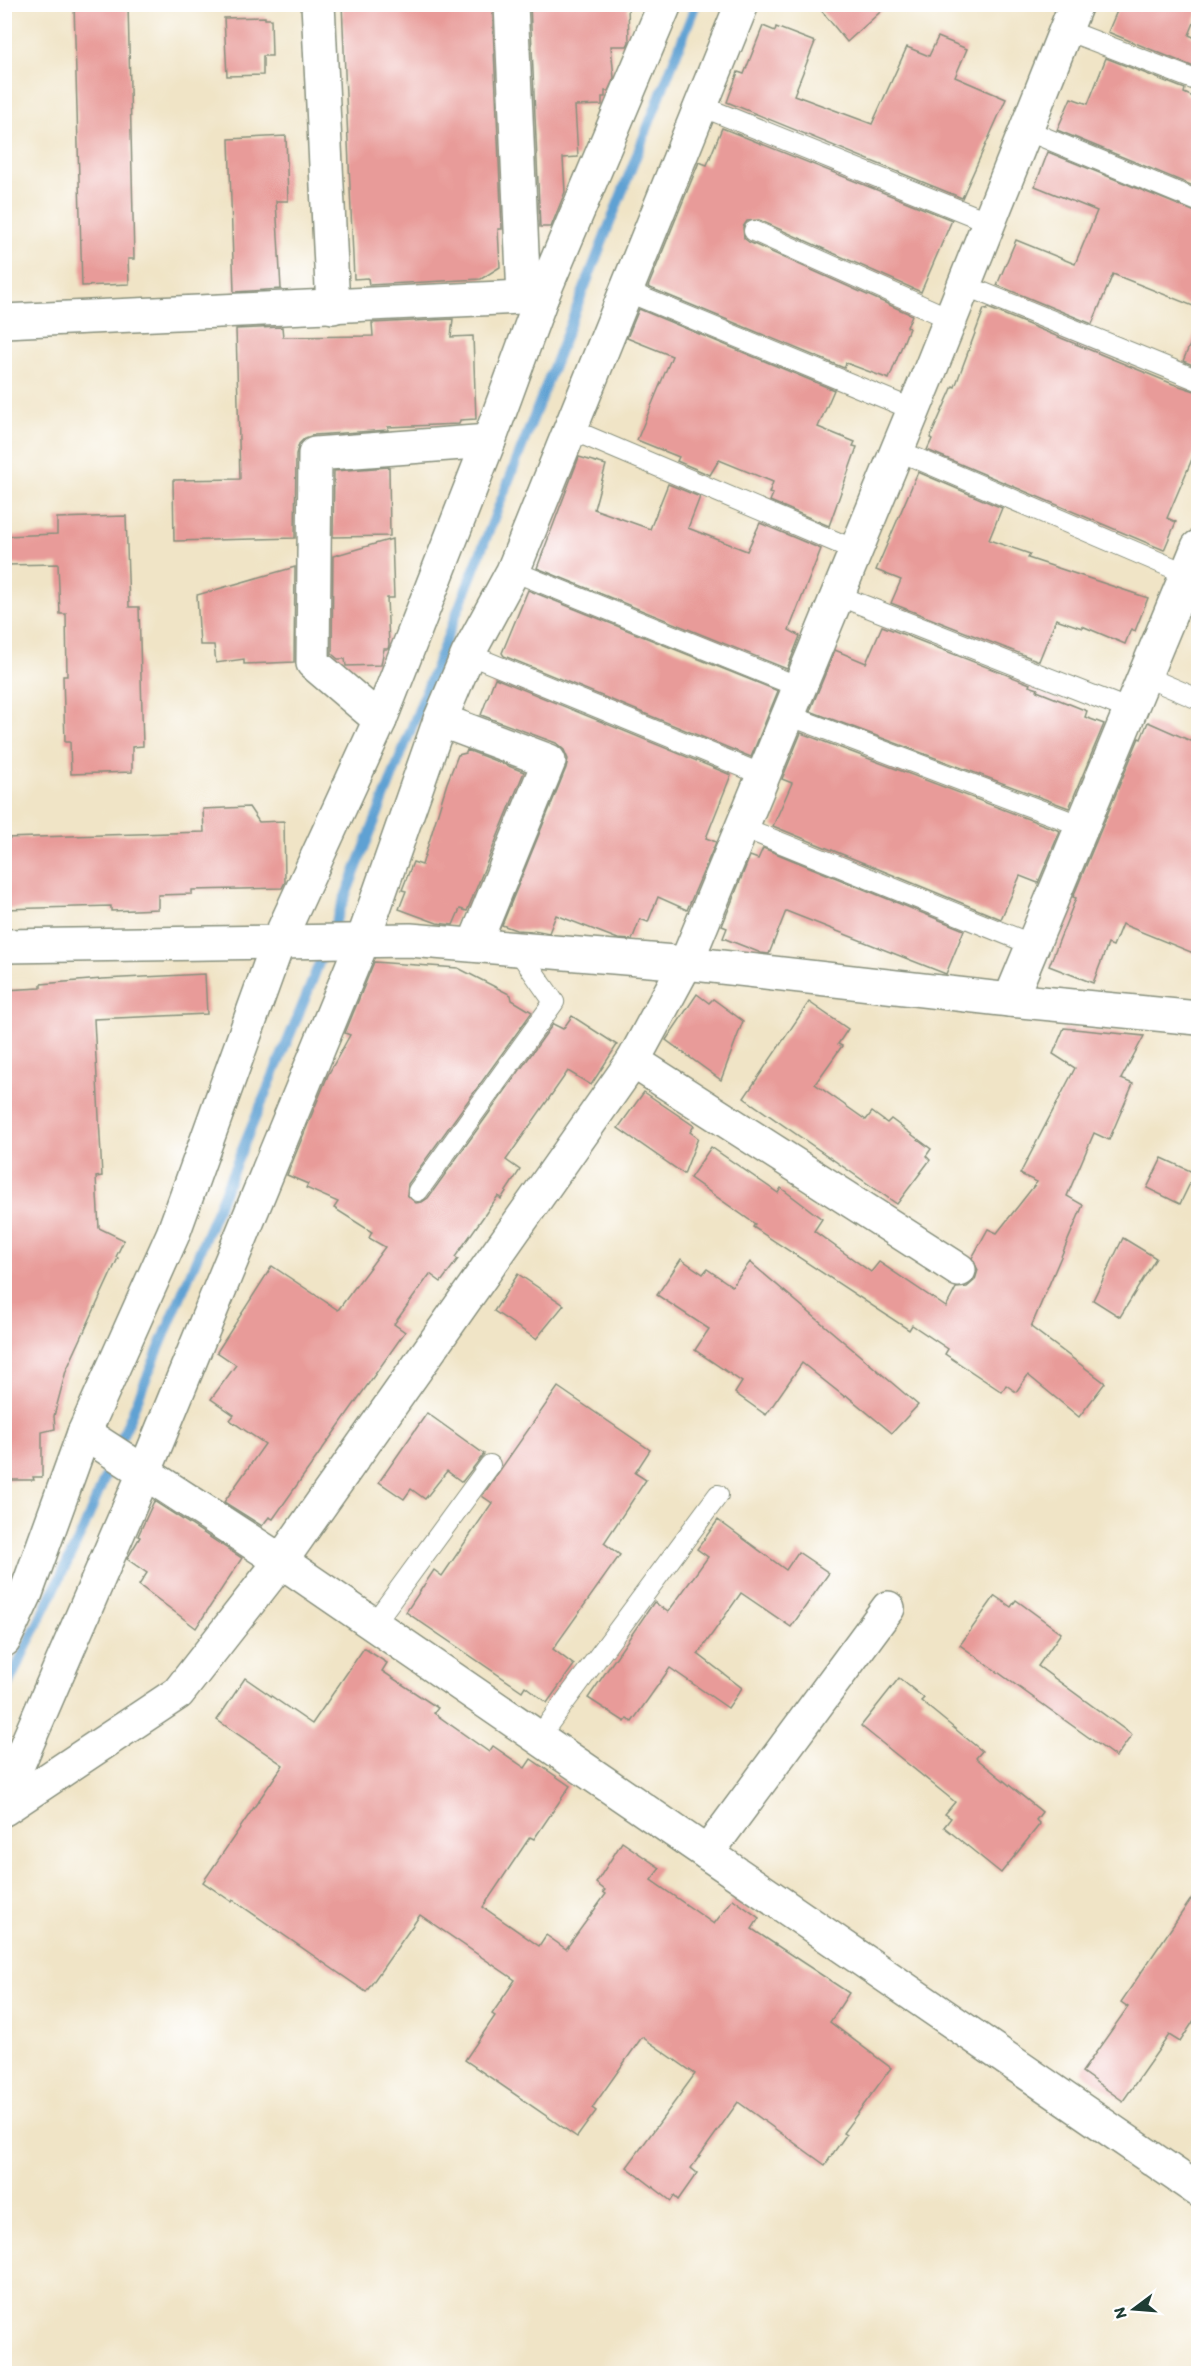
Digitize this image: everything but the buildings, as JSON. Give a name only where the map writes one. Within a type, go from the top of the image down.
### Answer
[{"type":"street","points":[[318,4],[333,307]]},
{"type":"street","points":[[511,4],[533,297]]},
{"type":"street","points":[[4,1640],[15,1592],[172,1234],[279,940],[380,720],[489,441],[533,297],[665,4]]},
{"type":"street","points":[[4,1797],[145,1472],[363,940],[440,720],[468,654],[513,571],[742,4]]},
{"type":"street","points":[[4,1809],[178,1694],[281,1561],[633,1061],[686,963],[914,410],[1071,17]]},
{"type":"street","points":[[4,321],[533,297]]},
{"type":"street","points":[[380,720],[313,663],[315,454],[489,441]]},
{"type":"street","points":[[1010,1000],[1193,560]]},
{"type":"street","points":[[440,720],[549,761],[474,945]]},
{"type":"street","points":[[4,946],[279,940],[410,940],[686,963],[1010,1000],[1198,1018]]},
{"type":"street","points":[[633,1061],[959,1270]]},
{"type":"street","points":[[84,1433],[281,1561],[1198,2190]]},
{"type":"street","points":[[707,1853],[888,1608]]},
{"type":"lane","points":[[1071,17],[1198,81]]},
{"type":"lane","points":[[701,106],[989,222]]},
{"type":"lane","points":[[1026,130],[1198,201]]},
{"type":"lane","points":[[754,231],[951,319]]},
{"type":"lane","points":[[964,285],[1198,380]]},
{"type":"lane","points":[[626,291],[914,410]]},
{"type":"lane","points":[[570,429],[855,550]]},
{"type":"lane","points":[[897,450],[1193,560]]},
{"type":"lane","points":[[513,571],[793,701],[1082,826]]},
{"type":"lane","points":[[837,595],[1130,710]]},
{"type":"lane","points":[[468,654],[763,775]]},
{"type":"lane","points":[[1144,676],[1198,699]]},
{"type":"lane","points":[[742,827],[1033,945]]},
{"type":"lane","points":[[418,1191],[554,1002],[517,949]]},
{"type":"lane","points":[[373,1625],[490,1465]]},
{"type":"lane","points":[[538,1738],[718,1495]]},
{"type":"waterway","points":[[4,1693],[83,1530],[305,999],[696,4]]}]
